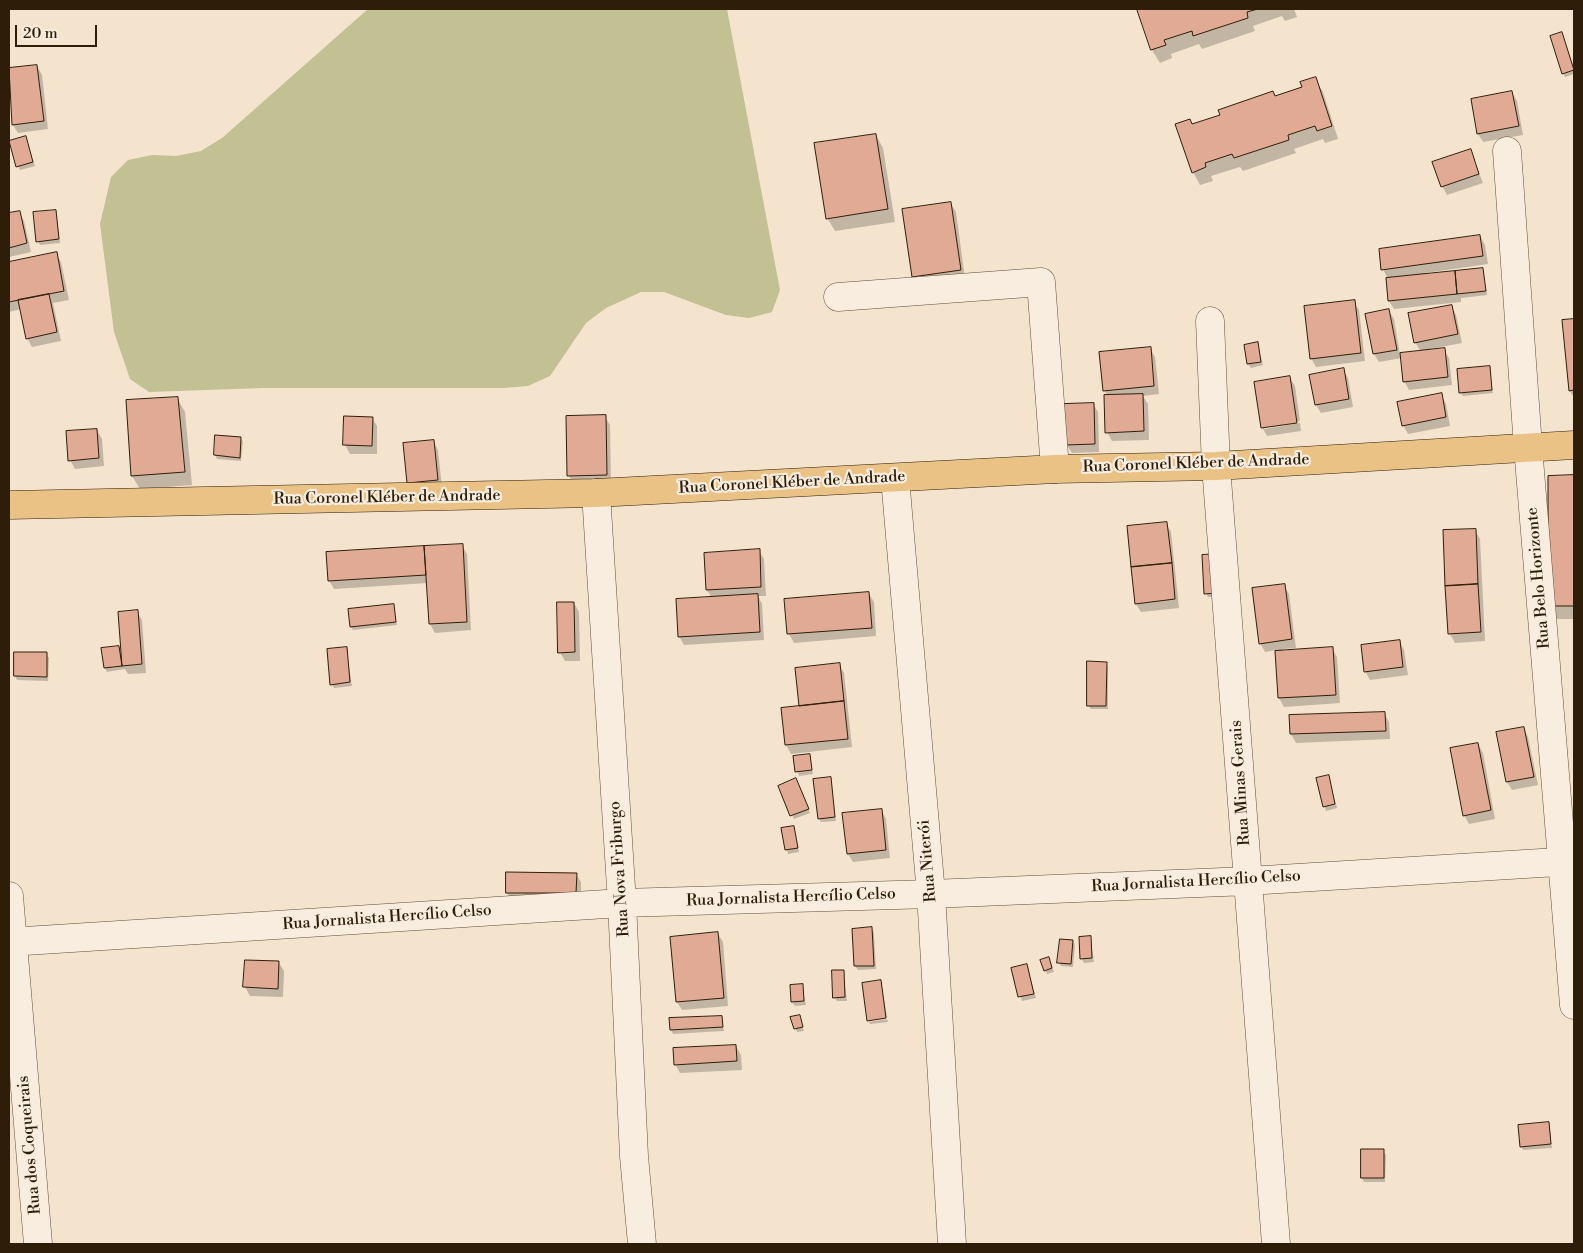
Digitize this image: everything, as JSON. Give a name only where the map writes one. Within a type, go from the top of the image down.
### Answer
[{"type":"main road","name":"Rua Coronel Kléber de Andrade","points":[[9,505],[596,493],[1054,469],[1216,466],[1528,446],[1574,445]]},
{"type":"street","name":"Rua Belo Horizonte","points":[[1507,151],[1528,446],[1568,861],[1574,1005]]},
{"type":"street","points":[[838,297],[1041,282],[1054,469]]},
{"type":"street","name":"Rua Minas Gerais","points":[[1210,321],[1216,466],[1276,1244]]},
{"type":"street","name":"Rua Niterói","points":[[895,478],[931,894],[952,1244]]},
{"type":"street","name":"Rua Nova Friburgo","points":[[596,493],[622,903],[634,1156],[642,1244]]},
{"type":"street","name":"Rua Jornalista Hercílio Celso","points":[[10,942],[622,903],[931,894],[1248,880],[1568,861]]},
{"type":"street","name":"Rua dos Coqueirais","points":[[9,896],[10,942],[38,1244]]},
{"type":"shaded area","points":[[368,9],[727,9],[780,290],[772,312],[749,318],[726,315],[664,292],[641,292],[606,308],[586,323],[550,376],[528,386],[504,388],[263,388],[149,392],[130,379],[114,332],[100,224],[111,177],[128,160],[152,155],[176,156],[201,151],[222,138]]},
{"type":"building","points":[[1137,9],[1258,9],[1247,12],[1248,18],[1193,36],[1192,31],[1164,40],[1166,45],[1151,50]]},
{"type":"building","points":[[1562,32],[1574,70],[1562,74],[1550,36]]},
{"type":"building","points":[[37,65],[44,121],[12,125],[9,68]]},
{"type":"building","points":[[1316,77],[1332,126],[1317,131],[1315,126],[1288,135],[1289,140],[1234,158],[1232,154],[1205,163],[1206,167],[1192,173],[1175,124],[1190,119],[1192,124],[1220,115],[1218,110],[1273,91],[1275,96],[1302,87],[1300,82]]},
{"type":"building","points":[[1512,91],[1519,126],[1477,134],[1471,99]]},
{"type":"building","points":[[876,134],[888,209],[826,219],[814,143]]},
{"type":"building","points":[[26,136],[33,162],[16,167],[9,141]]},
{"type":"building","points":[[1471,149],[1479,174],[1441,187],[1432,162]]},
{"type":"building","points":[[951,202],[961,270],[912,277],[902,209]]},
{"type":"building","points":[[56,210],[59,239],[36,242],[33,212]]},
{"type":"building","points":[[20,211],[27,243],[9,248],[9,213]]},
{"type":"building","points":[[1480,235],[1483,256],[1381,270],[1379,249]]},
{"type":"building","points":[[57,252],[64,291],[9,302],[9,262]]},
{"type":"building","points":[[1483,268],[1486,291],[1457,294],[1455,271]]},
{"type":"building","points":[[1455,271],[1457,294],[1388,301],[1386,278]]},
{"type":"building","points":[[49,294],[57,332],[26,339],[18,300]]},
{"type":"building","points":[[1355,300],[1361,353],[1310,359],[1304,306]]},
{"type":"building","points":[[1452,305],[1458,334],[1414,343],[1408,313]]},
{"type":"building","points":[[1389,309],[1397,350],[1373,354],[1365,314]]},
{"type":"building","points":[[1574,319],[1574,390],[1569,391],[1562,320]]},
{"type":"building","points":[[1258,342],[1261,362],[1247,364],[1244,345]]},
{"type":"building","points":[[1151,347],[1154,386],[1103,391],[1099,352]]},
{"type":"building","points":[[1445,348],[1448,377],[1403,382],[1400,353]]},
{"type":"building","points":[[1490,366],[1492,390],[1459,393],[1457,369]]},
{"type":"building","points":[[1344,368],[1349,399],[1315,405],[1309,375]]},
{"type":"building","points":[[1290,376],[1297,423],[1261,428],[1254,382]]},
{"type":"building","points":[[1442,393],[1446,417],[1402,426],[1397,402]]},
{"type":"building","points":[[1143,394],[1144,431],[1105,433],[1104,395]]},
{"type":"building","points":[[178,397],[185,472],[131,476],[126,400]]},
{"type":"building","points":[[1094,403],[1095,444],[1066,445],[1064,404]]},
{"type":"building","points":[[606,415],[607,475],[567,476],[566,416]]},
{"type":"building","points":[[344,416],[373,417],[372,446],[343,445]]},
{"type":"building","points":[[97,429],[99,458],[68,461],[66,431]]},
{"type":"building","points":[[215,435],[241,437],[240,458],[214,455]]},
{"type":"building","points":[[434,440],[438,480],[407,483],[403,443]]},
{"type":"building","points":[[1574,475],[1574,606],[1548,606],[1548,476]]},
{"type":"building","points":[[1167,522],[1172,563],[1131,567],[1127,526]]},
{"type":"building","points":[[1476,529],[1478,584],[1445,586],[1443,530]]},
{"type":"building","points":[[463,544],[467,622],[429,624],[424,546]]},
{"type":"building","points":[[424,546],[426,575],[328,581],[326,552]]},
{"type":"building","points":[[760,549],[761,587],[706,590],[704,553]]},
{"type":"building","points":[[1216,554],[1218,593],[1204,594],[1202,555]]},
{"type":"building","points":[[1172,563],[1175,599],[1135,604],[1131,567]]},
{"type":"building","points":[[1285,584],[1292,639],[1259,644],[1252,588]]},
{"type":"building","points":[[1478,584],[1481,632],[1448,634],[1445,586]]},
{"type":"building","points":[[869,592],[872,628],[787,634],[784,599]]},
{"type":"building","points":[[758,594],[760,632],[678,637],[676,599]]},
{"type":"building","points":[[557,602],[574,602],[575,652],[558,653]]},
{"type":"building","points":[[394,604],[396,622],[350,627],[348,609]]},
{"type":"building","points":[[138,610],[142,664],[122,666],[118,612]]},
{"type":"building","points":[[1400,640],[1403,667],[1364,672],[1361,645]]},
{"type":"building","points":[[119,646],[122,666],[104,668],[101,648]]},
{"type":"building","points":[[347,647],[350,682],[330,685],[327,649]]},
{"type":"building","points":[[1333,647],[1336,695],[1278,698],[1275,651]]},
{"type":"building","points":[[14,652],[47,652],[47,677],[14,676]]},
{"type":"building","points":[[1087,661],[1107,662],[1106,706],[1087,706]]},
{"type":"building","points":[[840,663],[844,701],[799,706],[795,668]]},
{"type":"building","points":[[844,701],[848,739],[785,745],[781,708]]},
{"type":"building","points":[[1385,712],[1386,731],[1290,734],[1289,715]]},
{"type":"building","points":[[1524,727],[1534,777],[1506,782],[1496,732]]},
{"type":"building","points":[[1478,743],[1491,810],[1463,816],[1450,748]]},
{"type":"building","points":[[810,754],[812,770],[795,772],[793,756]]},
{"type":"building","points":[[1329,775],[1335,804],[1323,807],[1316,778]]},
{"type":"building","points":[[831,777],[835,817],[818,819],[813,779]]},
{"type":"building","points":[[796,778],[809,809],[790,816],[778,786]]},
{"type":"building","points":[[882,809],[886,850],[847,854],[842,813]]},
{"type":"building","points":[[794,826],[798,848],[785,850],[781,828]]},
{"type":"building","points":[[506,872],[577,873],[576,893],[506,893]]},
{"type":"building","points":[[872,927],[874,966],[854,966],[852,929]]},
{"type":"building","points":[[718,932],[724,998],[676,1002],[670,937]]},
{"type":"building","points":[[1091,936],[1092,958],[1080,959],[1079,937]]},
{"type":"building","points":[[1060,939],[1073,940],[1071,964],[1057,963]]},
{"type":"building","points":[[1049,957],[1052,968],[1044,971],[1040,960]]},
{"type":"building","points":[[245,960],[279,961],[278,989],[243,987]]},
{"type":"building","points":[[1027,964],[1034,994],[1018,997],[1011,968]]},
{"type":"building","points":[[832,970],[844,970],[845,997],[833,998]]},
{"type":"building","points":[[881,980],[886,1018],[867,1021],[862,983]]},
{"type":"building","points":[[803,984],[804,1001],[791,1002],[790,985]]},
{"type":"building","points":[[800,1015],[803,1027],[794,1029],[790,1017]]},
{"type":"building","points":[[722,1016],[723,1027],[670,1030],[669,1018]]},
{"type":"building","points":[[736,1045],[737,1061],[674,1065],[673,1048]]},
{"type":"building","points":[[1549,1122],[1551,1144],[1520,1147],[1518,1125]]},
{"type":"building","points":[[1361,1149],[1384,1149],[1384,1178],[1361,1178]]}]
